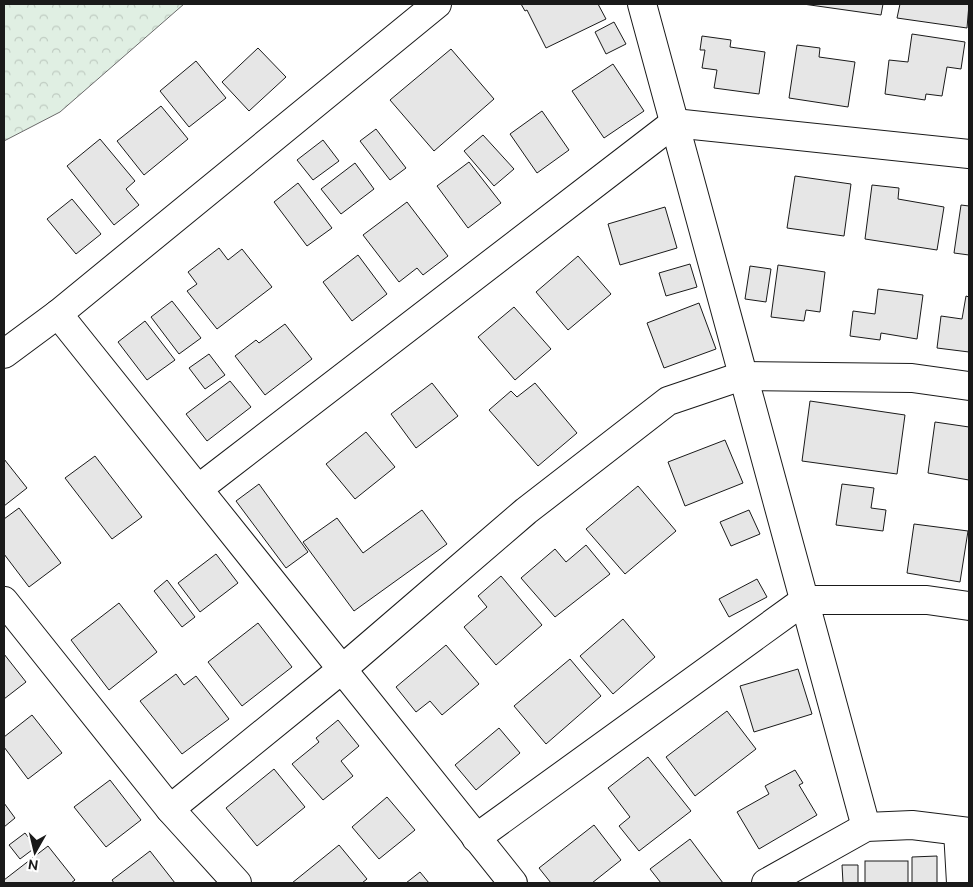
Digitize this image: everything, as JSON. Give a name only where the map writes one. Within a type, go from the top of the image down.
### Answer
[{"type":"street","points":[[4,354],[58,314],[437,4]]},
{"type":"street","points":[[642,4],[866,827]]},
{"type":"street","points":[[198,489],[674,123],[969,154]]},
{"type":"street","points":[[58,314],[513,883]]},
{"type":"street","points":[[170,809],[341,670],[526,511],[668,401],[742,376],[912,378],[969,386]]},
{"type":"street","points":[[476,838],[805,600],[927,600],[969,606]]},
{"type":"street","points":[[4,601],[170,809],[237,883]]},
{"type":"street","points":[[766,883],[866,827],[912,825],[963,831],[961,883]]},
{"type":"green space","points":[[4,4],[184,4],[60,112],[4,141]]},
{"type":"building","points":[[521,4],[598,4],[606,19],[546,48],[527,10],[525,11]]},
{"type":"building","points":[[803,4],[883,4],[881,15]]},
{"type":"building","points":[[900,4],[969,4],[967,28],[897,18]]},
{"type":"building","points":[[614,22],[626,44],[606,54],[595,32]]},
{"type":"building","points":[[912,34],[965,42],[961,69],[947,67],[942,96],[926,94],[925,100],[885,94],[889,60],[908,62]]},
{"type":"building","points":[[702,36],[731,40],[730,47],[765,52],[759,94],[714,88],[717,70],[702,68],[705,50],[700,50]]},
{"type":"building","points":[[797,45],[820,48],[819,57],[855,62],[848,107],[789,98]]},
{"type":"building","points":[[258,48],[286,77],[249,111],[222,82]]},
{"type":"building","points":[[451,49],[494,99],[434,151],[390,100]]},
{"type":"building","points":[[196,61],[226,98],[189,127],[160,91]]},
{"type":"building","points":[[613,64],[644,111],[604,138],[572,91]]},
{"type":"building","points":[[161,106],[188,139],[144,175],[117,141]]},
{"type":"building","points":[[542,111],[569,150],[537,173],[510,134]]},
{"type":"building","points":[[376,129],[406,168],[390,180],[360,141]]},
{"type":"building","points":[[483,135],[514,169],[494,186],[464,151]]},
{"type":"building","points":[[100,139],[135,181],[126,189],[139,205],[114,225],[67,166]]},
{"type":"building","points":[[323,140],[339,161],[313,180],[297,160]]},
{"type":"building","points":[[469,162],[501,203],[468,228],[437,186]]},
{"type":"building","points":[[355,163],[374,189],[341,214],[321,189]]},
{"type":"building","points":[[795,176],[851,184],[844,236],[787,228]]},
{"type":"building","points":[[298,183],[332,228],[307,246],[274,202]]},
{"type":"building","points":[[872,185],[899,188],[898,199],[944,207],[937,250],[865,239]]},
{"type":"building","points":[[72,199],[101,234],[76,254],[47,219]]},
{"type":"building","points":[[407,202],[448,256],[423,275],[417,268],[399,282],[363,235]]},
{"type":"building","points":[[961,205],[969,206],[969,255],[954,253]]},
{"type":"building","points":[[665,207],[677,248],[620,265],[608,224]]},
{"type":"building","points":[[219,248],[228,260],[242,249],[272,287],[217,329],[187,291],[197,284],[188,272]]},
{"type":"building","points":[[358,255],[387,294],[352,321],[323,282]]},
{"type":"building","points":[[578,256],[611,294],[568,330],[536,292]]},
{"type":"building","points":[[690,264],[697,287],[666,296],[659,273]]},
{"type":"building","points":[[778,265],[825,272],[820,312],[806,310],[804,321],[771,317]]},
{"type":"building","points":[[750,266],[771,269],[766,302],[745,299]]},
{"type":"building","points":[[878,289],[923,295],[917,339],[881,333],[880,340],[850,336],[853,311],[875,314]]},
{"type":"building","points":[[966,296],[969,297],[969,352],[937,348],[941,316],[962,319]]},
{"type":"building","points":[[172,301],[201,338],[179,354],[151,317]]},
{"type":"building","points":[[699,303],[716,349],[664,368],[647,323]]},
{"type":"building","points":[[514,307],[551,349],[515,380],[478,337]]},
{"type":"building","points":[[145,321],[175,360],[147,380],[118,342]]},
{"type":"building","points":[[285,324],[312,359],[265,395],[235,356],[256,340],[259,343]]},
{"type":"building","points":[[209,354],[225,375],[205,389],[189,368]]},
{"type":"building","points":[[230,381],[251,407],[207,441],[186,414]]},
{"type":"building","points":[[432,383],[458,416],[416,448],[391,414]]},
{"type":"building","points":[[535,383],[577,433],[538,466],[489,410],[511,391],[517,397]]},
{"type":"building","points":[[810,401],[905,415],[897,474],[802,461]]},
{"type":"building","points":[[935,422],[969,427],[969,480],[928,473]]},
{"type":"building","points":[[366,432],[395,467],[355,499],[326,464]]},
{"type":"building","points":[[725,440],[743,483],[685,506],[668,462]]},
{"type":"building","points":[[95,456],[142,517],[112,539],[65,478]]},
{"type":"building","points":[[4,459],[27,488],[4,506]]},
{"type":"building","points":[[259,484],[308,552],[286,568],[236,501]]},
{"type":"building","points":[[842,484],[874,488],[871,508],[886,510],[883,531],[836,525]]},
{"type":"building","points":[[638,486],[676,531],[625,574],[586,529]]},
{"type":"building","points":[[19,508],[61,563],[29,587],[4,554],[4,519]]},
{"type":"building","points":[[422,510],[447,544],[354,611],[303,542],[337,518],[363,553]]},
{"type":"building","points":[[749,510],[760,534],[731,546],[720,522]]},
{"type":"building","points":[[914,524],[968,531],[960,582],[907,573]]},
{"type":"building","points":[[586,545],[610,574],[555,617],[521,578],[555,549],[566,562]]},
{"type":"building","points":[[216,554],[238,583],[200,612],[178,583]]},
{"type":"building","points":[[501,576],[542,625],[496,665],[464,627],[487,607],[478,596]]},
{"type":"building","points":[[757,579],[767,597],[729,617],[719,599]]},
{"type":"building","points":[[167,580],[195,617],[182,627],[154,591]]},
{"type":"building","points":[[119,603],[157,652],[109,690],[71,640]]},
{"type":"building","points":[[623,619],[655,657],[613,694],[580,656]]},
{"type":"building","points":[[258,623],[292,667],[242,706],[208,662]]},
{"type":"building","points":[[446,645],[479,684],[442,715],[430,701],[416,712],[396,687]]},
{"type":"building","points":[[4,654],[26,682],[4,699]]},
{"type":"building","points":[[570,659],[601,696],[546,744],[514,706]]},
{"type":"building","points":[[798,669],[812,714],[754,732],[740,686]]},
{"type":"building","points":[[176,674],[184,685],[196,676],[229,719],[182,754],[140,701]]},
{"type":"building","points":[[727,711],[756,749],[695,796],[666,757]]},
{"type":"building","points":[[32,715],[62,753],[28,779],[4,747],[4,737]]},
{"type":"building","points":[[338,720],[359,746],[341,761],[353,776],[323,800],[292,764],[319,742],[316,738]]},
{"type":"building","points":[[499,728],[520,753],[476,790],[455,765]]},
{"type":"building","points":[[648,757],[691,811],[639,851],[619,826],[630,817],[608,788]]},
{"type":"building","points":[[274,769],[305,807],[257,846],[226,808]]},
{"type":"building","points":[[795,770],[803,783],[799,785],[817,815],[759,849],[737,812],[769,794],[765,786]]},
{"type":"building","points":[[110,780],[141,820],[106,847],[74,807]]},
{"type":"building","points":[[387,797],[415,830],[379,859],[352,827]]},
{"type":"building","points":[[4,803],[15,818],[4,827]]},
{"type":"building","points":[[594,825],[621,860],[592,883],[551,883],[539,868]]},
{"type":"building","points":[[25,833],[36,847],[20,859],[9,845]]},
{"type":"building","points":[[690,839],[723,883],[661,883],[650,869]]},
{"type":"building","points":[[339,845],[367,879],[362,883],[292,883]]},
{"type":"building","points":[[48,846],[75,880],[71,883],[4,883],[4,880]]},
{"type":"building","points":[[150,851],[175,883],[114,883],[112,880]]},
{"type":"building","points":[[937,856],[937,883],[912,883],[912,857]]},
{"type":"building","points":[[865,861],[908,861],[908,883],[865,883]]},
{"type":"building","points":[[842,865],[858,865],[858,883],[843,883]]},
{"type":"building","points":[[420,872],[429,883],[406,883]]}]
